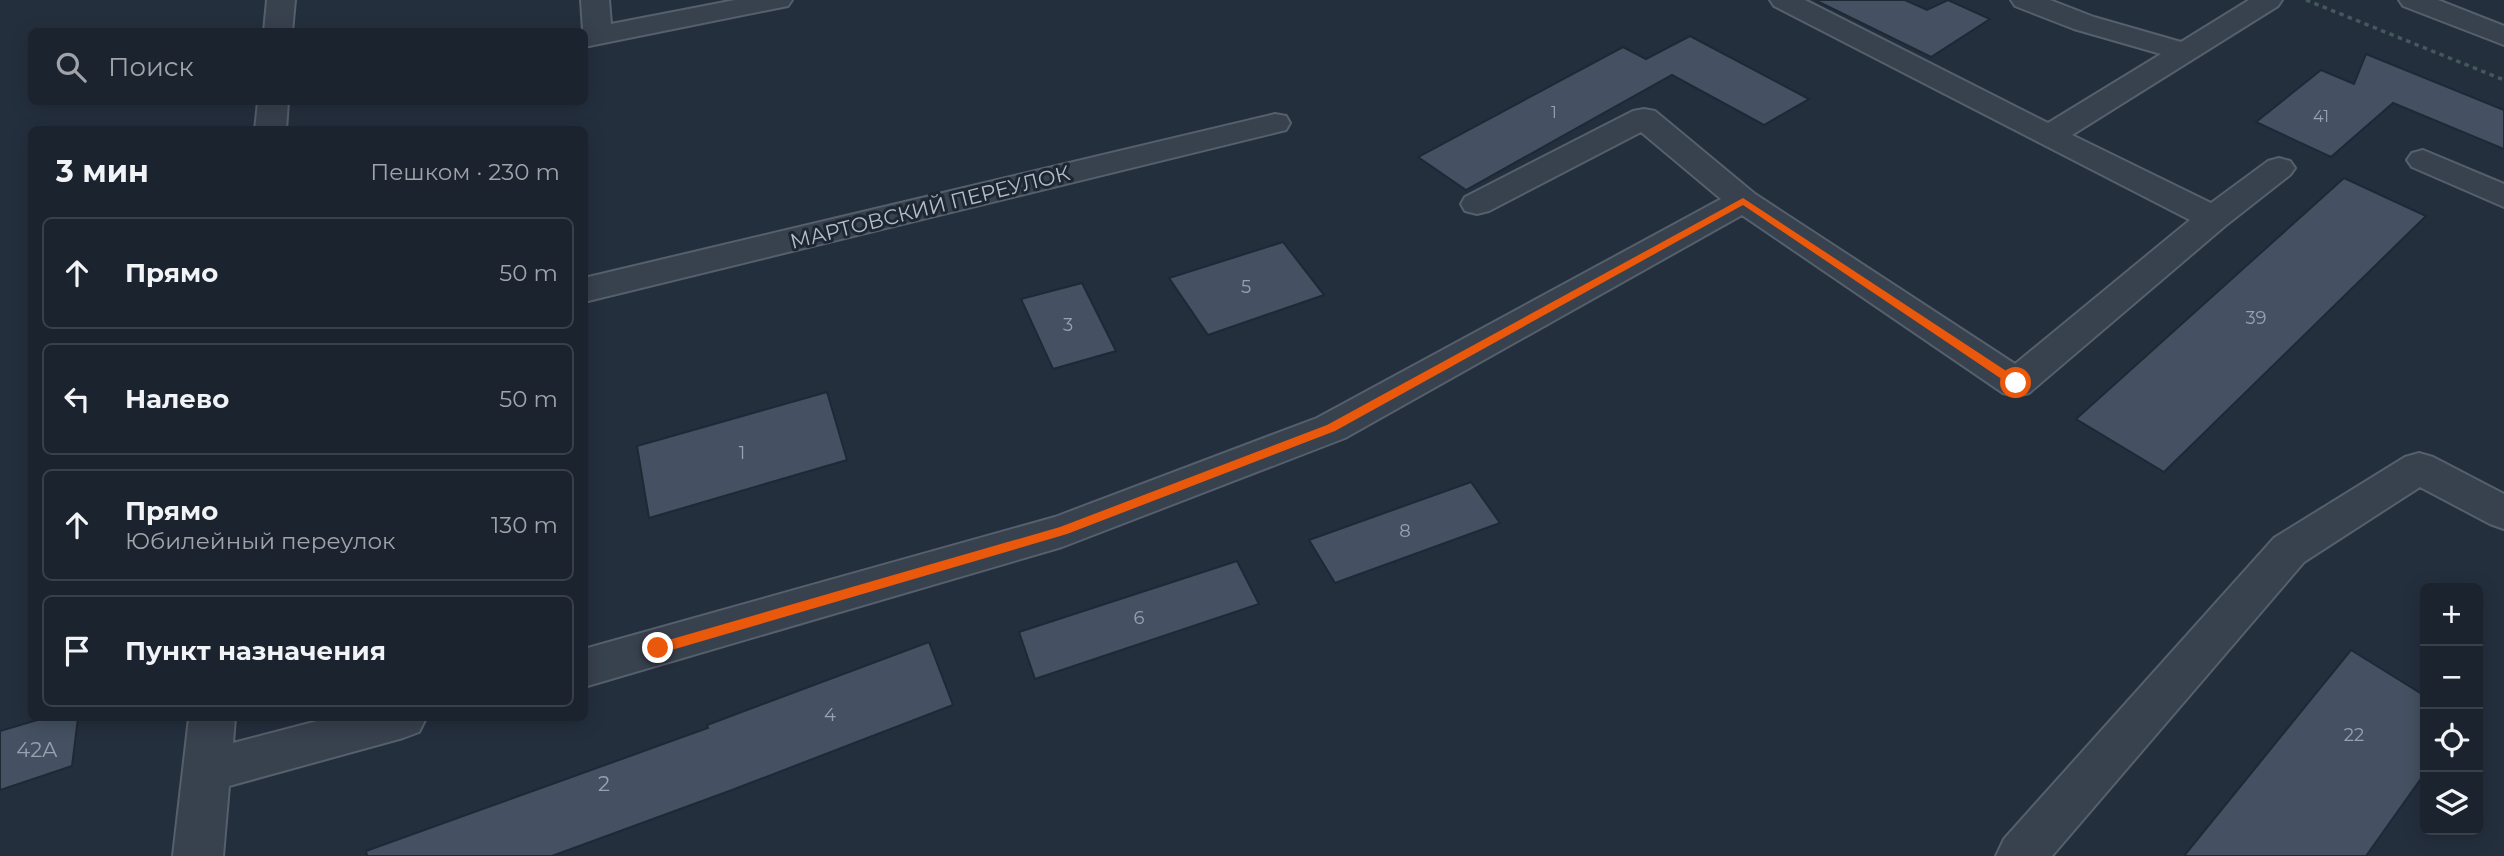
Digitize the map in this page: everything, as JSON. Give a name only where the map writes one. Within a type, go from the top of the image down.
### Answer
[{"type":"street","points":[[278,28],[281,0]]},
{"type":"street","points":[[595,0],[591,37],[778,0]]},
{"type":"street","points":[[1784,0],[2213,218]]},
{"type":"street","points":[[2025,0],[2084,23],[2185,52]]},
{"type":"street","points":[[2049,136],[2268,0]]},
{"type":"street","points":[[2413,0],[2504,36]]},
{"type":"street","points":[[2445,0],[2504,23]]},
{"type":"street","points":[[270,126],[273,105]]},
{"type":"street","points":[[1477,204],[1644,118],[1743,201],[2016,383],[2213,218],[2279,168]]},
{"type":"street","name":"МАРТОВСКИЙ ПЕРЕУЛОК","points":[[588,289],[1275,123]]},
{"type":"street","points":[[2423,160],[2504,197]]},
{"type":"street","points":[[588,667],[1062,531],[1331,428],[1743,201]]},
{"type":"street","points":[[2021,856],[2290,550],[2419,468],[2504,513]]},
{"type":"street","points":[[198,856],[212,721]]},
{"type":"street","points":[[207,771],[392,721]]},
{"type":"path","points":[[2306,0],[2504,80]]},
{"type":"building","points":[[1815,0],[1905,0],[1927,10],[1948,0],[1990,19],[1931,57]]},
{"type":"building","points":[[1690,36],[1809,99],[1764,125],[1672,75],[1466,190],[1418,157],[1623,47],[1646,59]]},
{"type":"building","points":[[2366,54],[2504,110],[2504,149],[2393,103],[2331,157],[2256,122],[2321,70],[2354,84]]},
{"type":"building","points":[[2344,178],[2426,216],[2164,472],[2076,419]]},
{"type":"building","points":[[1283,242],[1324,295],[1208,335],[1169,278]]},
{"type":"building","points":[[1082,283],[1116,351],[1053,369],[1021,299]]},
{"type":"building","points":[[827,392],[847,460],[649,518],[637,446]]},
{"type":"building","points":[[1471,482],[1500,523],[1335,583],[1309,540]]},
{"type":"building","points":[[1237,561],[1259,604],[1035,679],[1019,632]]},
{"type":"building","points":[[929,642],[953,705],[732,790],[552,856],[367,856],[366,851],[708,728],[707,725]]},
{"type":"building","points":[[2351,650],[2420,693],[2420,780],[2366,856],[2184,856]]},
{"type":"building","points":[[34,721],[78,721],[72,766],[0,790],[0,731]]},
{"type":"route","points":[[658,648],[1062,531],[1331,428],[1743,201],[2016,383]]}]
